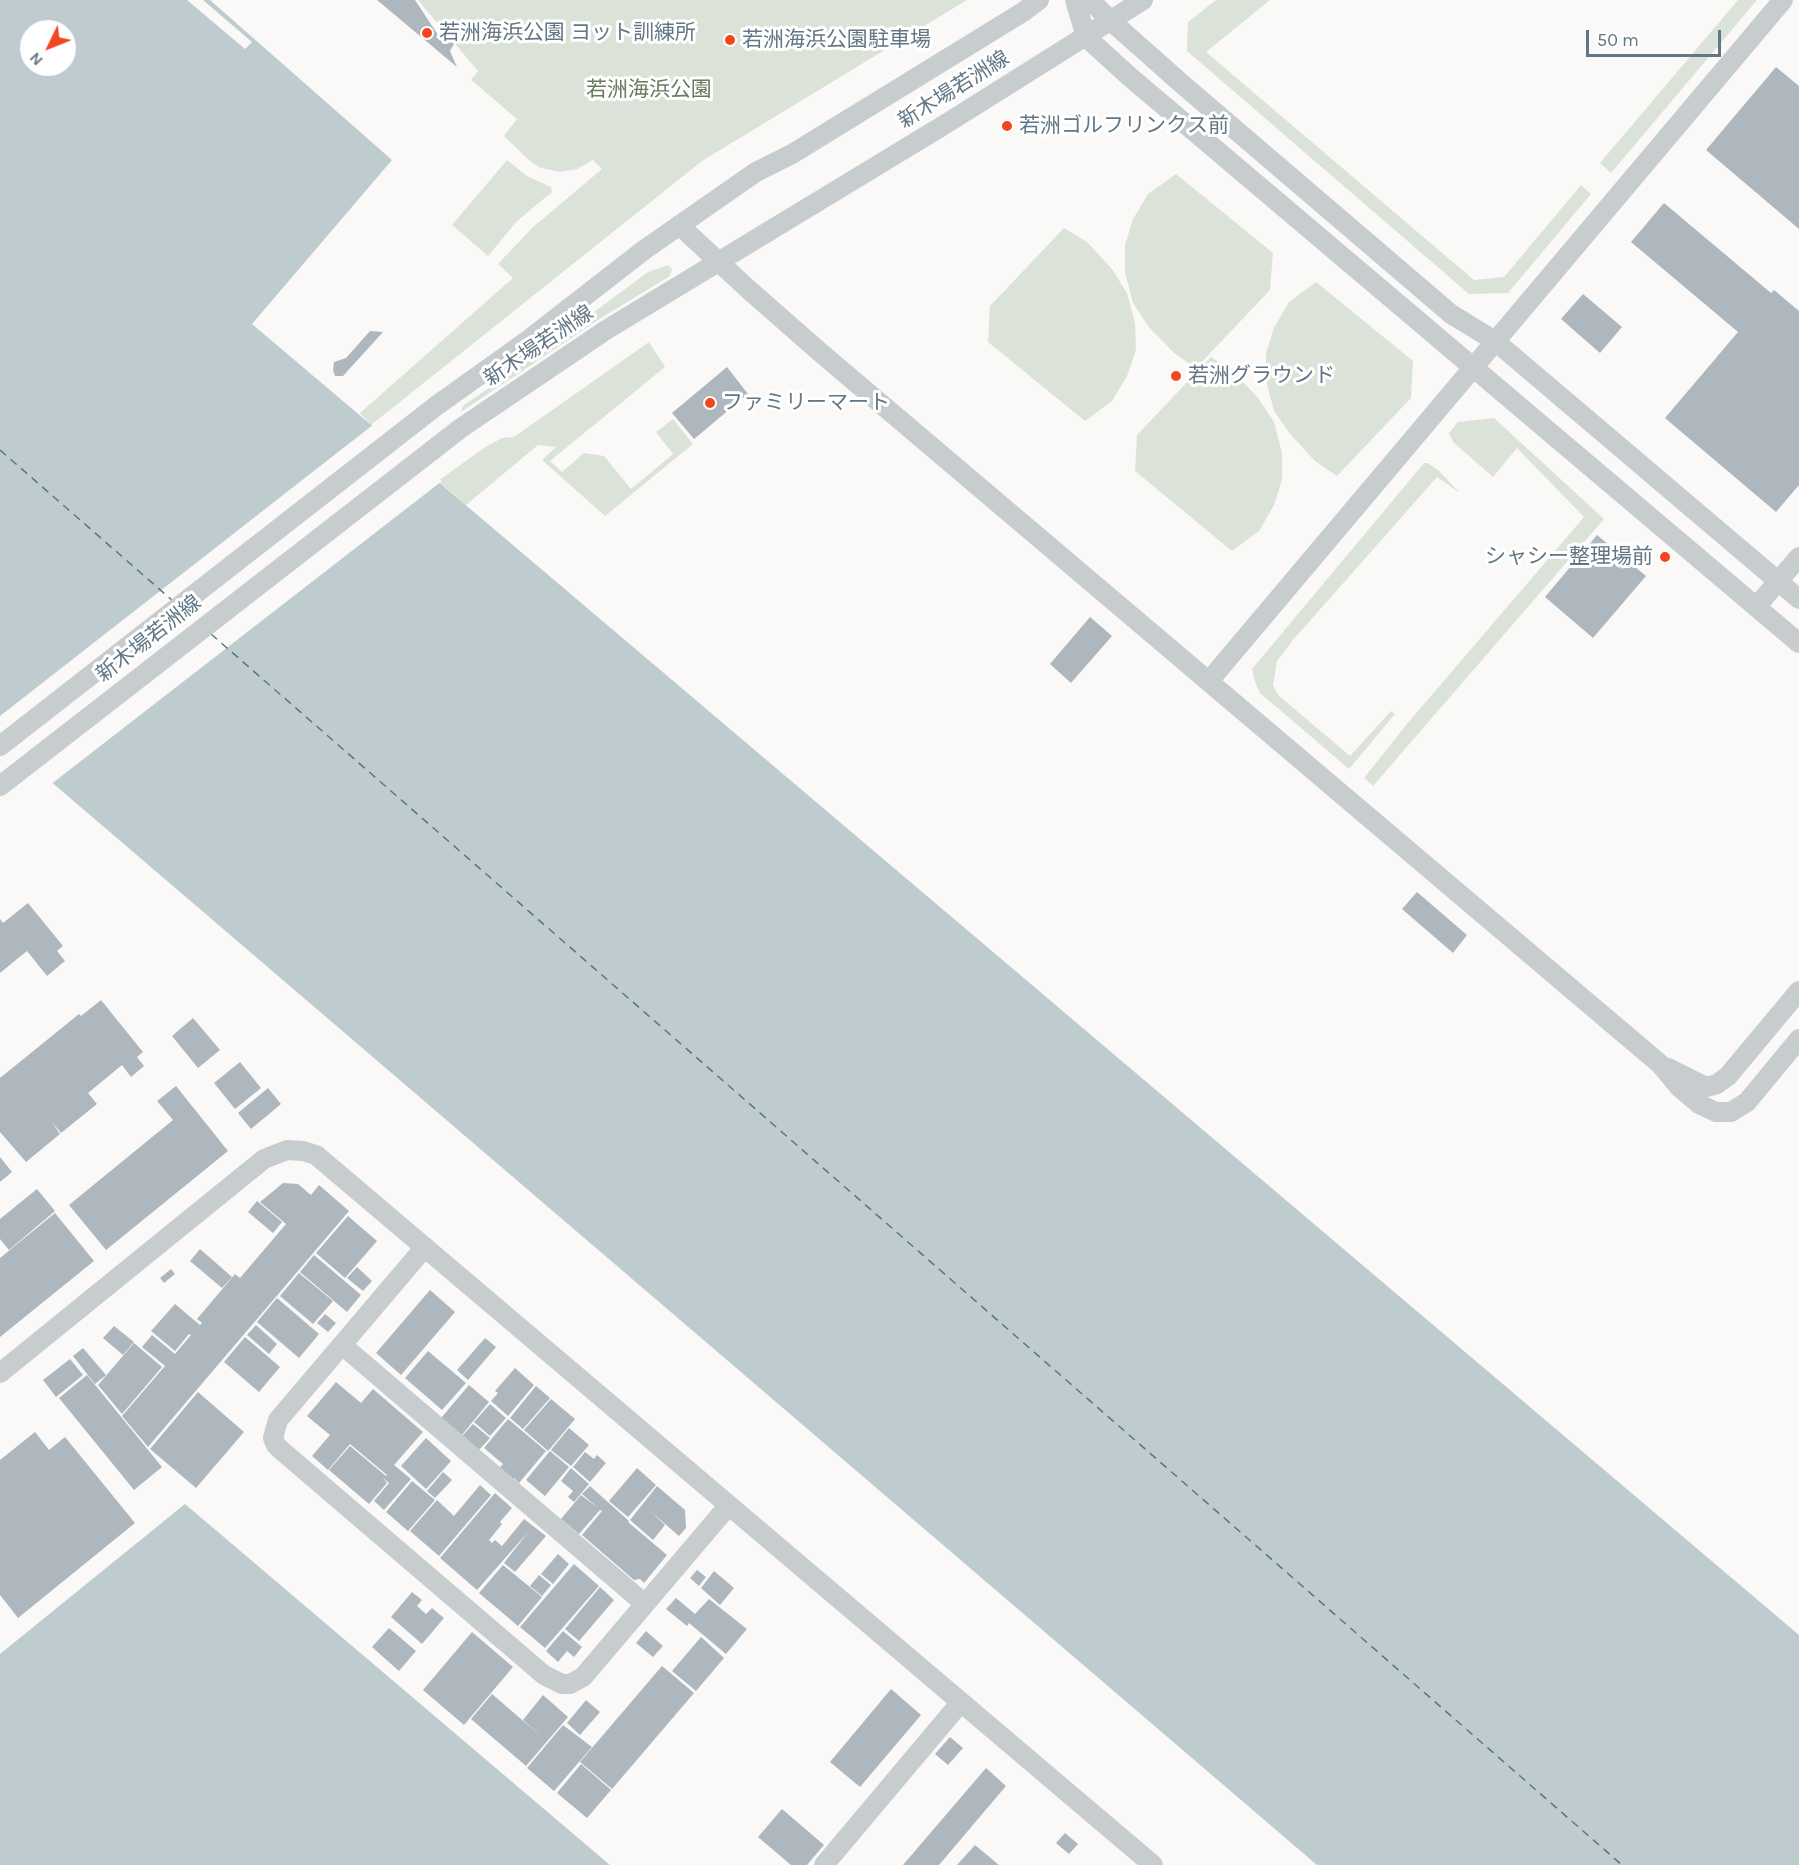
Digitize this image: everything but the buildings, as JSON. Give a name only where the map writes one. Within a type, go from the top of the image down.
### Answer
[{"type":"street","name":"新木場若洲線","points":[[0,746],[436,406],[527,341],[679,225],[756,172],[792,154],[1039,0]]},
{"type":"street","points":[[1075,0],[1086,37],[1130,77],[1799,643]]},
{"type":"street","points":[[1090,0],[1190,92],[1451,314],[1495,341],[1799,599]]},
{"type":"street","name":"新木場若洲線","points":[[0,786],[461,428],[598,335],[1143,0]]},
{"type":"street","points":[[1209,681],[1783,0]]},
{"type":"street","points":[[679,225],[821,352],[1660,1064],[1679,1087],[1699,1104],[1716,1112],[1731,1112],[1747,1102],[1799,1039]]},
{"type":"street","points":[[1756,607],[1799,556]]},
{"type":"street","points":[[1660,1064],[1707,1087],[1717,1084],[1728,1076],[1799,992]]},
{"type":"street","points":[[0,1373],[264,1159],[280,1152],[303,1151],[316,1155],[1153,1865]]},
{"type":"street","points":[[425,1247],[278,1420],[273,1438],[276,1445],[290,1458],[544,1675],[562,1684],[570,1684],[583,1677],[729,1505]]},
{"type":"street","points":[[342,1345],[645,1604]]},
{"type":"street","points":[[824,1865],[961,1702]]},
{"type":"green space","name":"若洲海浜公園","points":[[418,0],[967,0],[702,161],[371,425],[360,413],[513,278],[498,264],[532,228],[602,169],[593,160],[577,169],[560,172],[541,168],[531,162],[504,136],[517,119],[471,80],[478,71]]},
{"type":"green space","points":[[1216,0],[1270,0],[1206,52],[1474,280],[1504,277],[1581,185],[1591,194],[1508,293],[1469,294],[1187,51],[1188,22]]},
{"type":"green space","points":[[1738,0],[1757,0],[1611,173],[1600,163]]},
{"type":"green space","points":[[507,160],[527,176],[551,187],[552,192],[517,221],[488,256],[452,225]]},
{"type":"green space","points":[[1176,174],[1273,253],[1270,290],[1196,368],[1174,353],[1149,327],[1133,303],[1125,272],[1125,245],[1133,219],[1148,194]]},
{"type":"green space","points":[[1064,228],[1087,242],[1112,269],[1127,293],[1135,323],[1136,350],[1127,376],[1112,401],[1085,421],[988,342],[990,306]]},
{"type":"green space","points":[[668,265],[672,269],[670,276],[601,318],[461,412],[463,406],[648,272]]},
{"type":"green space","points":[[1316,282],[1413,361],[1411,398],[1337,476],[1315,461],[1290,434],[1274,411],[1266,380],[1266,353],[1274,328],[1289,302]]},
{"type":"green space","points":[[649,342],[665,367],[550,461],[562,472],[584,453],[604,456],[631,489],[673,454],[656,432],[673,419],[693,444],[605,516],[542,460],[556,447],[538,445],[466,505],[438,481],[484,448],[502,438],[514,437]]},
{"type":"green space","points":[[1211,357],[1234,372],[1258,398],[1274,422],[1282,453],[1282,480],[1274,505],[1259,531],[1232,551],[1135,471],[1137,435]]},
{"type":"green space","points":[[1494,418],[1604,519],[1373,786],[1364,778],[1407,724],[1584,517],[1517,448],[1493,477],[1453,442],[1449,433],[1458,422]]},
{"type":"green space","points":[[1424,463],[1428,463],[1439,471],[1460,493],[1437,477],[1277,661],[1273,685],[1278,695],[1350,756],[1391,711],[1395,714],[1349,769],[1260,693],[1252,669]]},
{"type":"shaded area","points":[[0,0],[210,0],[392,160],[252,324],[1799,1635],[1799,1865],[1317,1865],[0,738]]},
{"type":"shaded area","points":[[185,1504],[610,1865],[0,1865],[0,1654]]},
{"type":"pier","points":[[187,0],[203,0],[252,42],[245,49]]},
{"type":"pier","points":[[374,424],[442,481],[50,785],[0,742],[0,716]]},
{"type":"ferry route","points":[[0,450],[173,601]]},
{"type":"ferry route","points":[[186,612],[196,621]]},
{"type":"ferry route","points":[[211,634],[1622,1865]]},
{"type":"place","name":"若洲海浜公園 ヨット訓練所","points":[[427,33]]},
{"type":"place","name":"若洲海浜公園駐車場","points":[[730,40]]},
{"type":"place","name":"若洲ゴルフリンクス前","points":[[1007,126]]},
{"type":"place","name":"若洲グラウンド","points":[[1176,376]]},
{"type":"place","name":"ファミリーマート","points":[[710,403]]},
{"type":"place","name":"シャシー整理場前","points":[[1665,557]]}]
